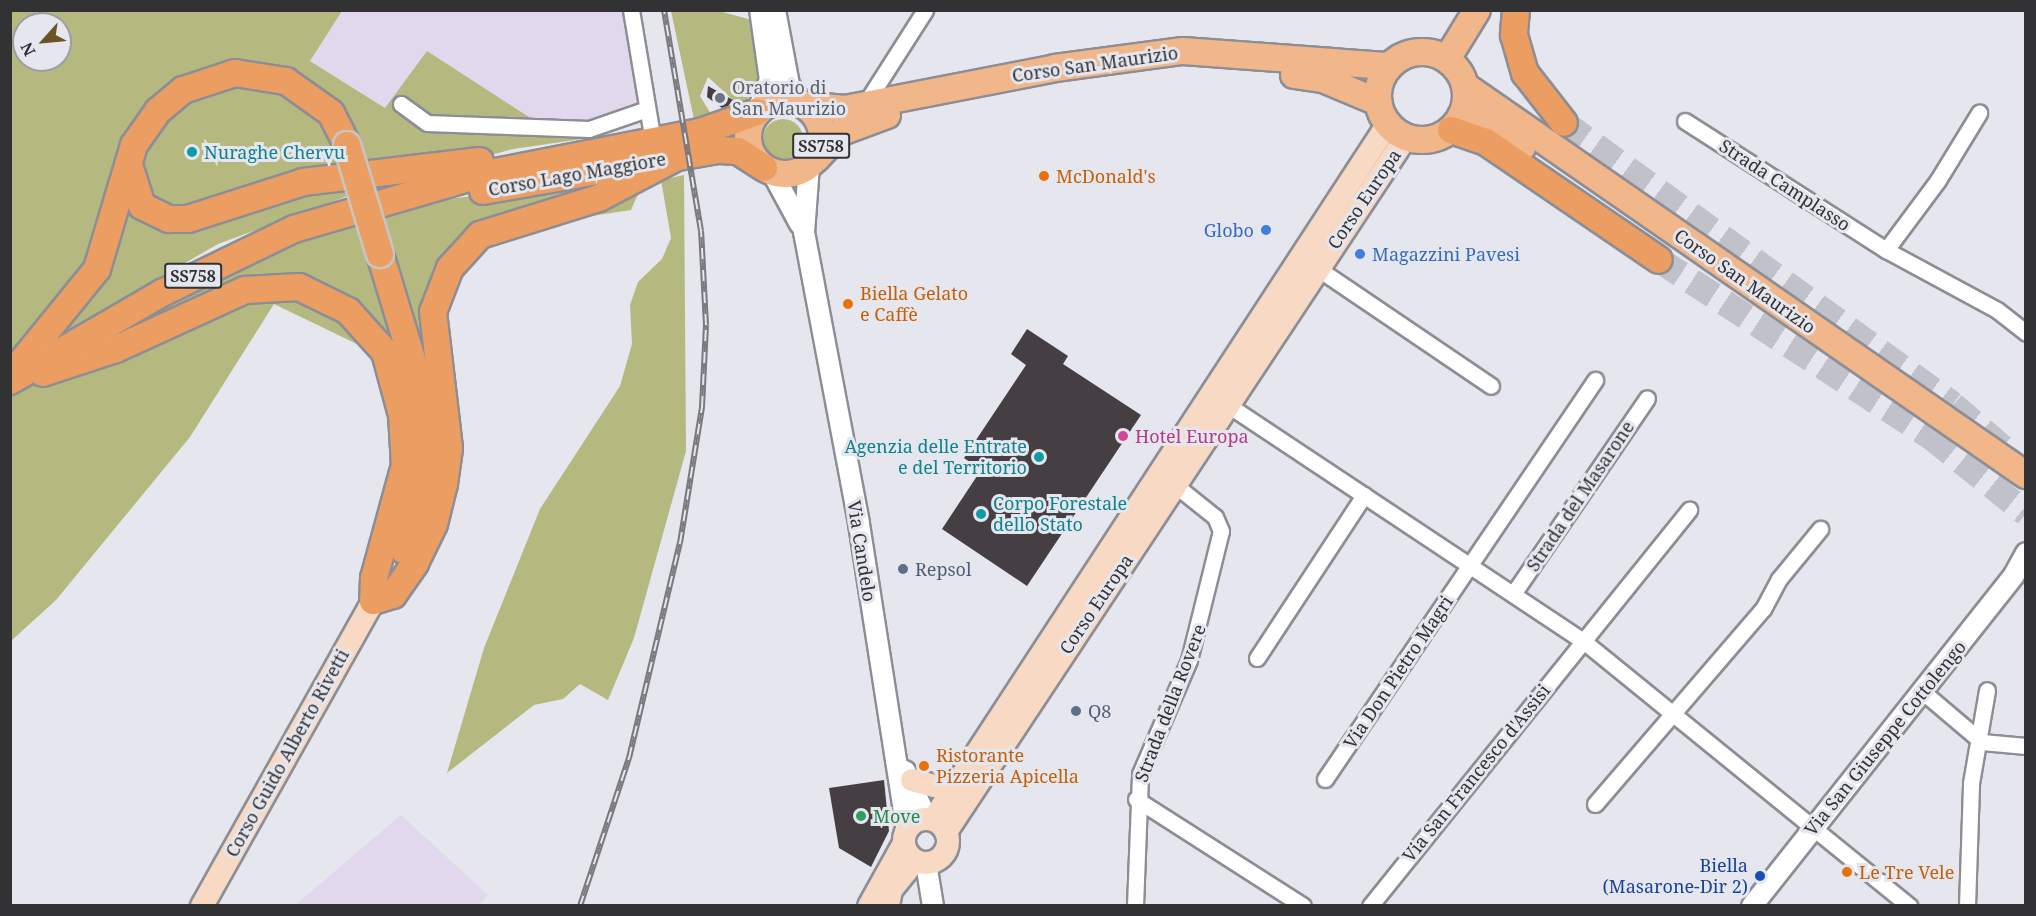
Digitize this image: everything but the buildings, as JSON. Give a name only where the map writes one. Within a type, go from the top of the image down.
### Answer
[{"type":"highway","points":[[1516,10],[1514,34],[1525,73],[1564,123]]},
{"type":"highway","points":[[12,378],[97,270],[128,159],[158,111],[183,90],[235,74],[286,81],[312,95],[331,113],[347,145],[422,392],[428,430],[420,509],[407,546],[373,602]]},
{"type":"highway","name":"Corso Lago Maggiore","points":[[12,378],[236,254],[384,201],[564,156],[700,132],[757,112]]},
{"type":"highway","points":[[1456,123],[1659,260]]},
{"type":"highway","name":"Corso Lago Maggiore","points":[[384,201],[478,192],[677,157],[738,151],[768,170]]},
{"type":"highway","points":[[128,159],[142,206],[169,219],[188,219],[303,182],[564,156]]},
{"type":"highway","points":[[373,602],[393,595],[415,563],[434,524],[444,484],[449,448],[433,312],[450,268],[480,235],[599,198],[677,157]]},
{"type":"highway","points":[[12,378],[116,349],[245,290],[299,287],[348,311],[385,352],[402,416],[405,465],[374,578],[373,602]]},
{"type":"main road","points":[[1439,56],[1457,10]]},
{"type":"main road","points":[[1389,66],[1401,57],[1439,56],[1478,10]]},
{"type":"main road","name":"Corso San Maurizio","points":[[804,105],[829,111],[1055,68],[1183,51],[1389,66]]},
{"type":"main road","points":[[1439,56],[1466,86],[1456,123]]},
{"type":"main road","name":"Corso Europa","points":[[935,824],[1175,485],[1317,268],[1391,121],[1389,66]]},
{"type":"main road","name":"Corso San Maurizio","points":[[813,162],[841,132],[877,118],[1136,71],[1267,71],[1323,80],[1391,121]]},
{"type":"main road","name":"Corso San Maurizio","points":[[1466,86],[2025,475]]},
{"type":"main road","name":"SS758","points":[[757,112],[779,100],[804,105],[822,129],[813,162],[792,174],[768,170]]},
{"type":"main road","points":[[757,112],[748,128],[748,146],[768,170]]},
{"type":"main road","name":"Corso Europa","points":[[1391,121],[1429,140],[1456,123]]},
{"type":"main road","name":"Corso Europa","points":[[935,824],[957,783],[1391,121]]},
{"type":"main road","name":"Corso San Maurizio","points":[[1456,123],[1496,129],[2025,496]]},
{"type":"main road","name":"Corso Guido Alberto Rivetti","points":[[202,906],[373,602]]},
{"type":"main road","points":[[906,772],[934,786],[957,783]]},
{"type":"main road","points":[[869,906],[913,849],[935,824],[946,850],[913,849]]},
{"type":"main road","points":[[888,906],[891,890],[913,849]]},
{"type":"street","points":[[631,10],[652,141]]},
{"type":"street","points":[[757,112],[771,80],[760,10]]},
{"type":"street","points":[[775,10],[789,85],[804,105]]},
{"type":"street","points":[[865,104],[925,10]]},
{"type":"street","points":[[401,104],[427,123],[589,129],[647,109]]},
{"type":"street","points":[[1886,250],[1938,180],[1979,113]]},
{"type":"street","name":"Strada Camplasso","points":[[1685,121],[1886,250],[1997,310],[2025,333]]},
{"type":"street","name":"Via Candelo","points":[[813,162],[804,232],[906,772],[913,849],[933,906]]},
{"type":"street","name":"Via Candelo","points":[[768,170],[804,232]]},
{"type":"street","points":[[1317,268],[1491,386]]},
{"type":"street","points":[[1470,565],[1595,380]]},
{"type":"street","name":"Strada del Masarone","points":[[1513,594],[1647,398]]},
{"type":"street","points":[[1228,405],[1582,640],[1815,826],[1909,906]]},
{"type":"street","name":"Strada della Rovere","points":[[1135,906],[1136,799],[1140,774],[1202,623],[1221,531],[1215,517],[1175,485]]},
{"type":"street","points":[[1257,658],[1364,495]]},
{"type":"street","points":[[1582,640],[1689,510]]},
{"type":"street","points":[[1595,804],[1676,713],[1763,609],[1779,579],[1820,529]]},
{"type":"street","name":"Via San Giuseppe Cottolengo","points":[[1752,906],[1923,692],[2023,562]]},
{"type":"street","name":"Via Don Pietro Magri","points":[[1325,779],[1470,565]]},
{"type":"street","name":"Via San Francesco d'Assisi","points":[[1370,906],[1582,640]]},
{"type":"street","points":[[1967,906],[1971,783],[1982,742],[1987,690]]},
{"type":"street","points":[[1923,692],[1982,742],[2025,746]]},
{"type":"street","name":"Via Candelo","points":[[906,772],[935,824]]},
{"type":"street","name":"Strada della Rovere","points":[[1136,799],[1303,906]]},
{"type":"shaded area","points":[[342,11],[631,11],[645,96],[602,136],[385,108],[310,61]]},
{"type":"shaded area","points":[[401,815],[488,895],[479,905],[295,905]]},
{"type":"green space","points":[[11,11],[342,11],[310,61],[385,108],[427,51],[546,128],[534,135],[602,136],[513,149],[345,197],[218,244],[15,361],[70,346],[346,212],[647,174],[631,210],[504,229],[459,274],[448,304],[453,407],[363,347],[274,304],[190,437],[56,600],[11,641]]},
{"type":"green space","points":[[671,11],[719,11],[752,20],[762,78],[738,113],[695,124]],"holes":[[[708,77],[733,100],[725,111],[711,114],[700,96]]]},
{"type":"green space","points":[[783,119],[791,120],[797,125],[802,131],[802,147],[797,153],[791,158],[783,159],[775,158],[769,153],[764,147],[763,139],[764,131],[769,125],[775,120]]},
{"type":"green space","points":[[684,175],[686,451],[634,638],[608,700],[580,684],[563,699],[534,705],[447,773],[484,648],[540,509],[620,386],[632,344],[630,305],[638,282],[662,259],[671,238],[661,180]]},
{"type":"tunnel","points":[[1564,123],[1953,405],[2003,448]]},
{"type":"tunnel","points":[[1659,260],[1931,437],[2026,513]]},
{"type":"railway","points":[[580,906],[629,758],[680,543],[702,407],[706,325],[701,231],[664,10]]},
{"type":"place","name":"Oratorio di San Maurizio","points":[[720,98]]},
{"type":"place","name":"Nuraghe Chervu","points":[[192,152]]},
{"type":"place","name":"McDonald's","points":[[1044,176]]},
{"type":"place","name":"Globo","points":[[1266,230]]},
{"type":"place","name":"Magazzini Pavesi","points":[[1360,254]]},
{"type":"place","name":"Biella Gelato e Caffè","points":[[848,304]]},
{"type":"place","name":"Hotel Europa","points":[[1123,436]]},
{"type":"place","name":"Agenzia delle Entrate e del Territorio","points":[[1039,457]]},
{"type":"place","name":"Corpo Forestale dello Stato","points":[[981,514]]},
{"type":"place","name":"Repsol","points":[[903,569]]},
{"type":"place","name":"Q8","points":[[1076,711]]},
{"type":"place","name":"Ristorante Pizzeria Apicella","points":[[924,766]]},
{"type":"place","name":"Move","points":[[861,816]]},
{"type":"place","name":"Le Tre Vele","points":[[1847,872]]},
{"type":"place","name":"Biella (Masarone-Dir 2)","points":[[1760,876]]}]
